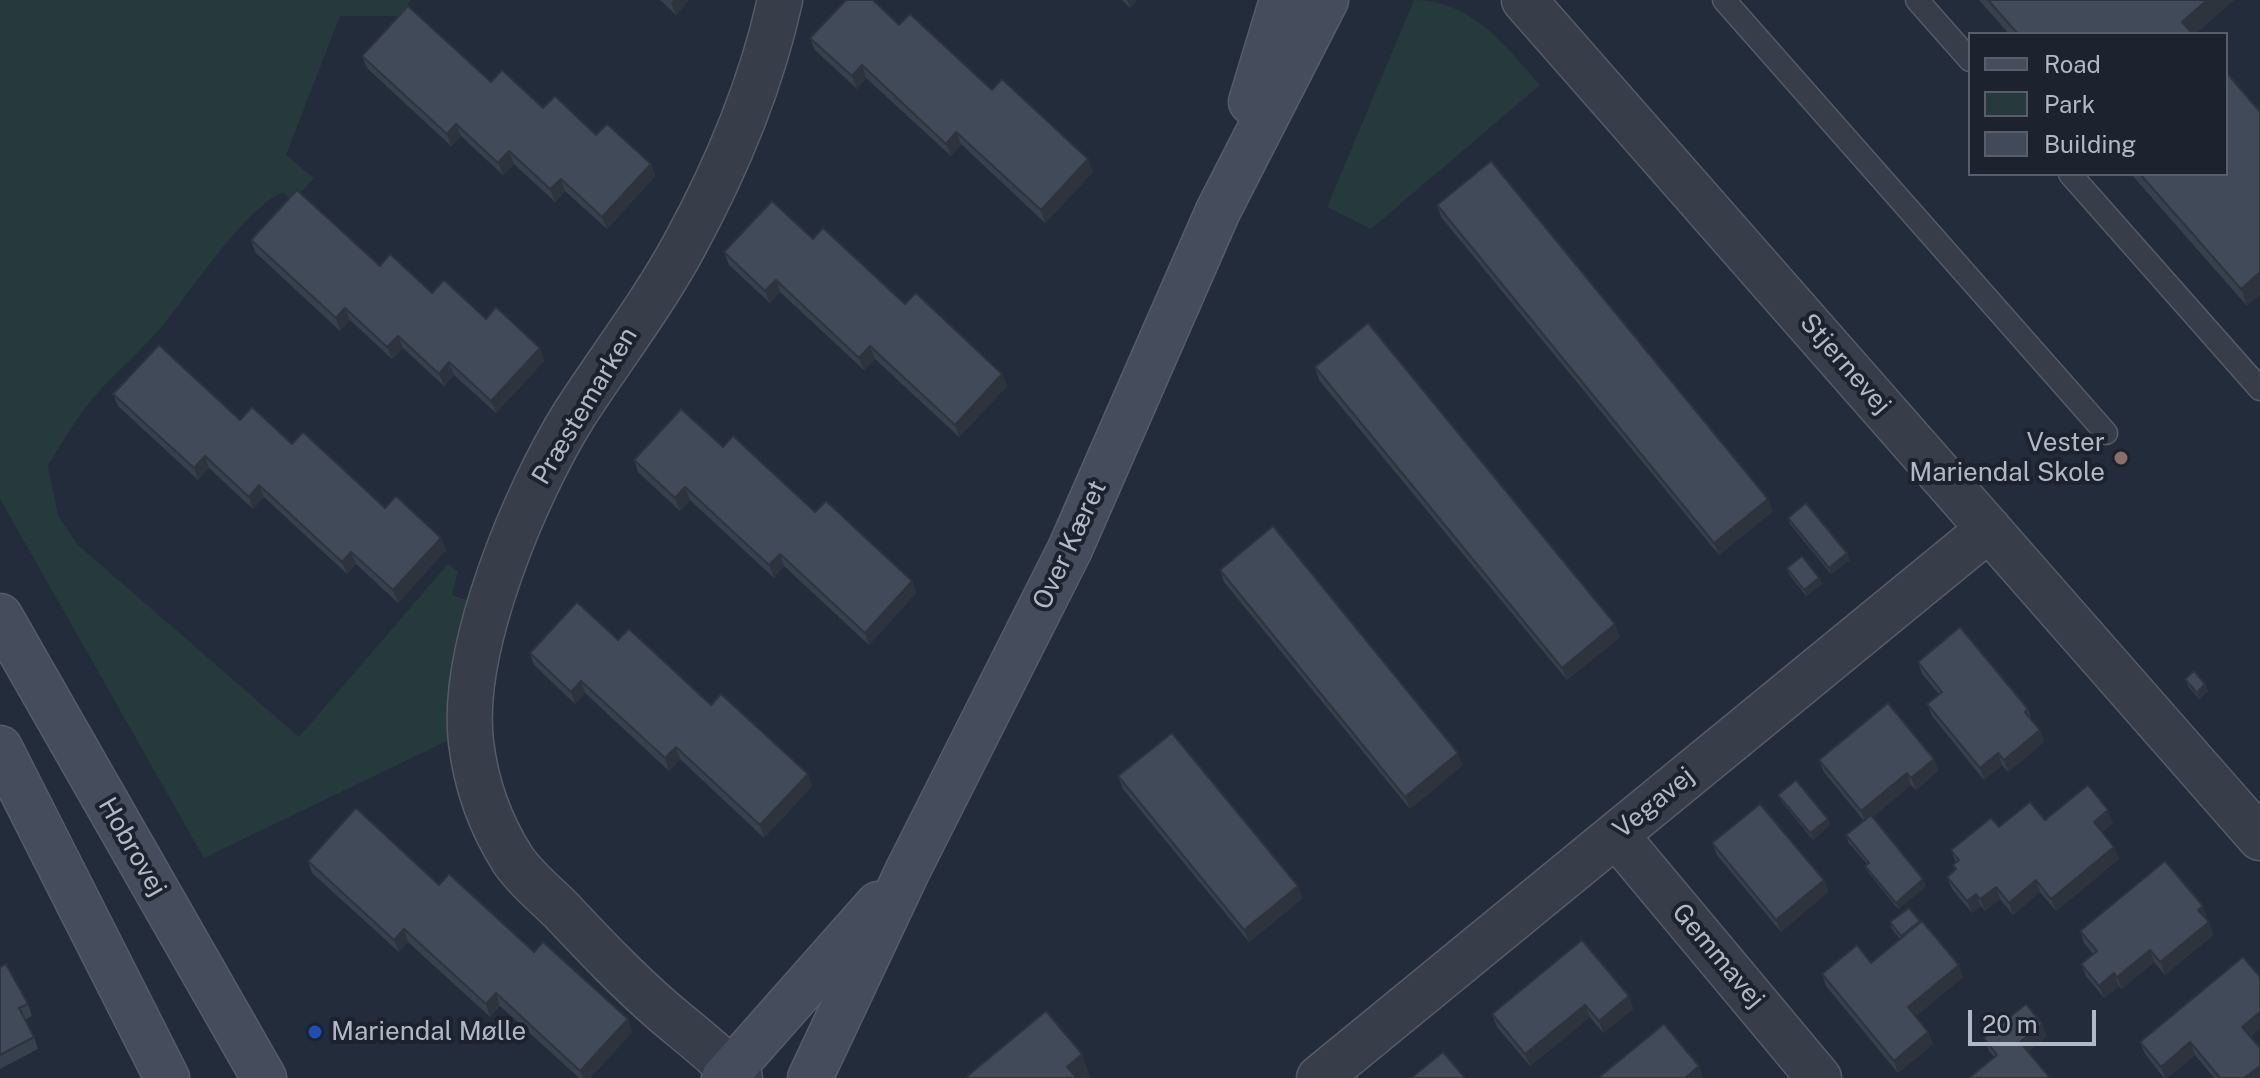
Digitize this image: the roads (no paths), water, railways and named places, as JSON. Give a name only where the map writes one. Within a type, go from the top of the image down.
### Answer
[{"type":"main road","name":"Over Kæret","points":[[1218,211],[1282,0]]},
{"type":"main road","name":"Over Kæret","points":[[810,1078],[907,872],[1070,549],[1218,211],[1326,0]]},
{"type":"main road","name":"Hobrovej","points":[[0,616],[264,1078]]},
{"type":"main road","points":[[0,748],[106,951],[167,1078]]},
{"type":"main road","name":"Over Kæret","points":[[731,1076],[907,872]]},
{"type":"main road","points":[[106,951],[190,1078]]},
{"type":"street","name":"Præstemarken","points":[[731,1076],[616,966],[515,863],[492,824],[480,785],[471,740],[472,697],[479,650],[507,553],[539,478],[574,416],[682,248],[723,170],[745,117],[780,0]]},
{"type":"street","name":"Stjernevej","points":[[1524,0],[2260,838]]},
{"type":"street","name":"Vegavej","points":[[1319,1078],[1989,529]]},
{"type":"street","name":"Gemmavej","points":[[1616,835],[1819,1078]]},
{"type":"lane","points":[[1724,0],[2106,433]]},
{"type":"lane","points":[[1917,0],[1968,58]]},
{"type":"lane","points":[[2072,176],[2260,389]]},
{"type":"place","name":"Vester Mariendal Skole","points":[[2121,458]]},
{"type":"place","name":"Mariendal Mølle","points":[[315,1032]]}]
